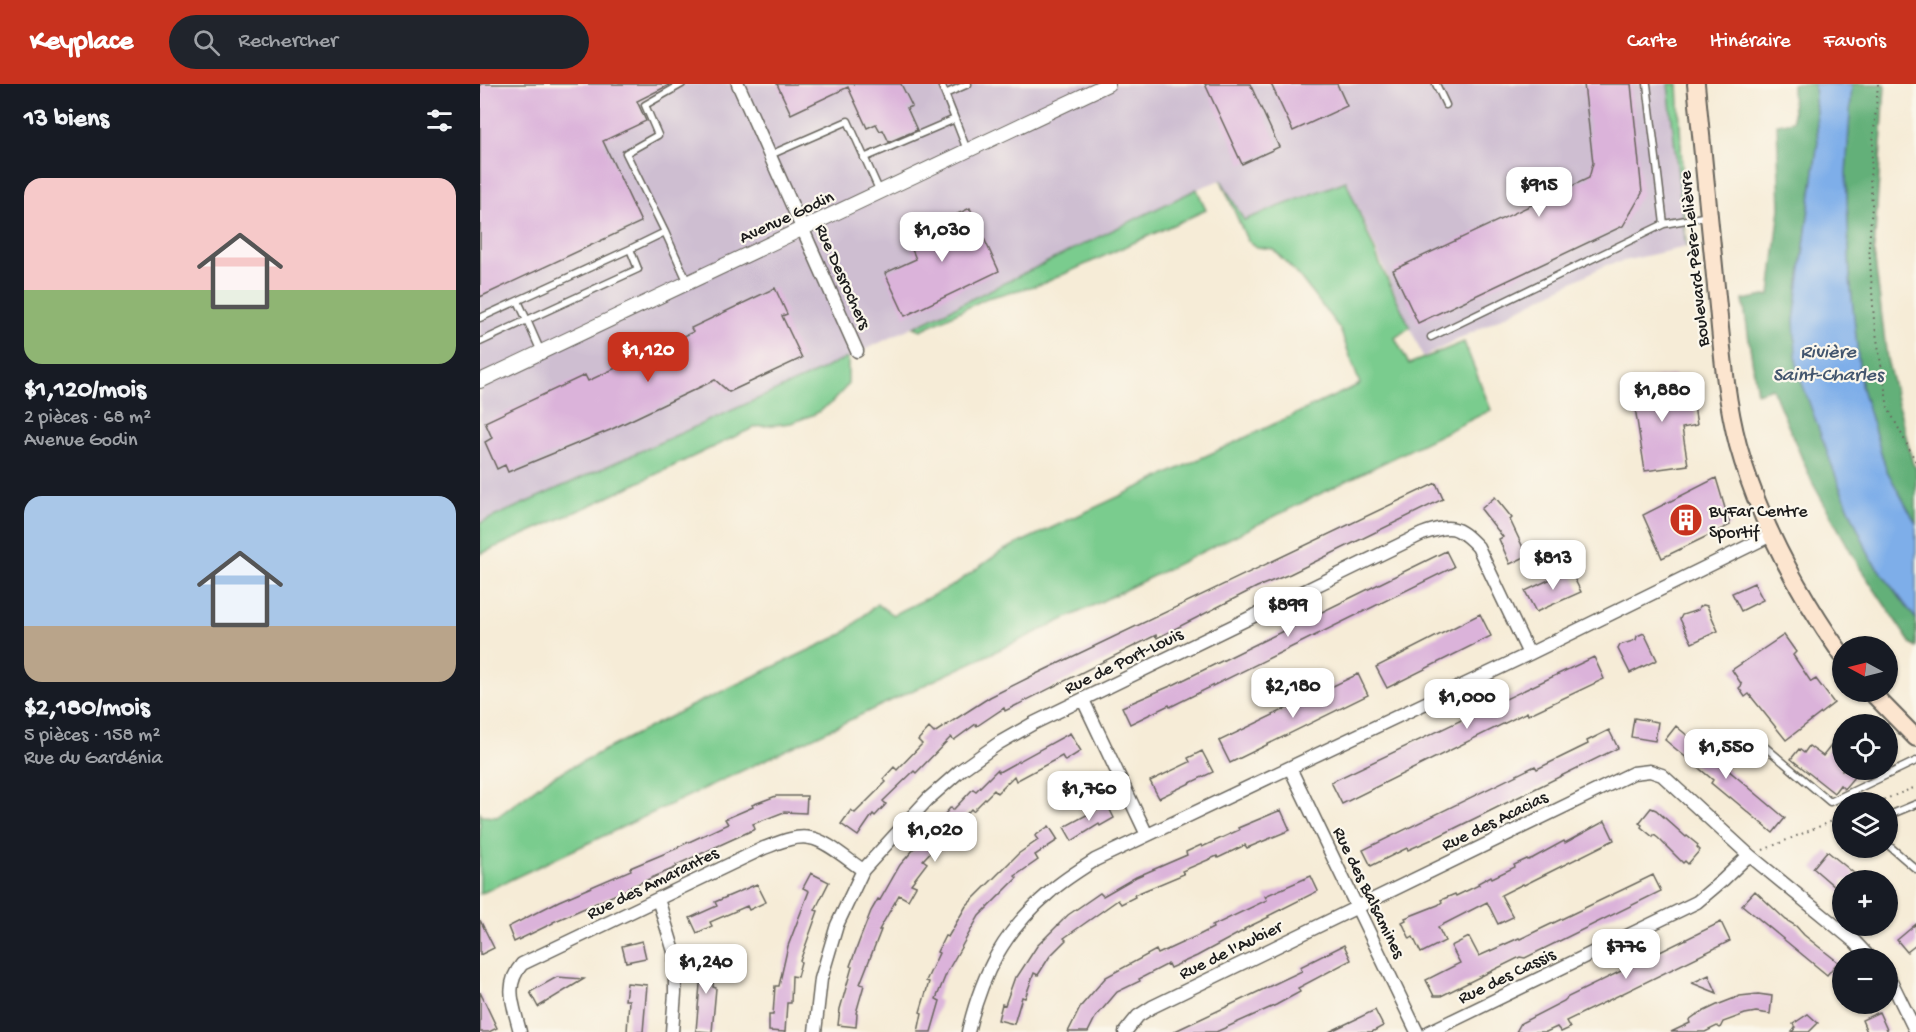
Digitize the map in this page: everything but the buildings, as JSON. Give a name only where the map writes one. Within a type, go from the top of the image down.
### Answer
[{"type":"main road","name":"Boulevard Père-Lelièvre","points":[[1696,84],[1729,404],[1742,458],[1771,535],[1802,596],[1832,640]]},
{"type":"main road","points":[[1881,702],[1916,738]]},
{"type":"street","name":"Rue Desrochers","points":[[738,84],[857,351]]},
{"type":"street","name":"Avenue Godin","points":[[480,381],[1108,84]]},
{"type":"street","name":"Rue de Port-Louis","points":[[815,1032],[821,979],[837,925],[863,870],[928,799],[961,770],[1034,723],[1422,534],[1450,527],[1464,533],[1478,547],[1528,654]]},
{"type":"street","points":[[968,1032],[980,990],[998,951],[1021,919],[1051,890],[1095,860],[1528,654],[1771,535]]},
{"type":"street","points":[[1083,700],[1147,835]]},
{"type":"street","name":"Rue des Balsamines","points":[[1290,768],[1417,1032]]},
{"type":"street","name":"Rue des Acacias","points":[[1357,908],[1633,773],[1650,771],[1662,775],[1749,855]]},
{"type":"street","name":"Rue des Amarantes","points":[[520,1032],[510,985],[513,974],[522,964],[764,848],[792,839],[811,838],[825,844],[863,870]]},
{"type":"street","points":[[1749,855],[1861,948]]},
{"type":"street","name":"Rue des Cassis","points":[[1430,1032],[1697,902],[1749,855]]},
{"type":"street","points":[[658,899],[675,955],[672,1032]]},
{"type":"street","name":"Rue de l'Aubier","points":[[1125,1032],[1138,1016],[1152,1007],[1357,908]]},
{"type":"street","points":[[1898,995],[1916,1032]]},
{"type":"lane","points":[[682,84],[645,105],[658,135],[626,153],[688,283]]},
{"type":"lane","points":[[941,84],[967,151]]},
{"type":"lane","points":[[945,94],[968,84]]},
{"type":"lane","points":[[1436,84],[1446,105]]},
{"type":"lane","points":[[1647,84],[1664,224]]},
{"type":"lane","points":[[864,158],[955,119]]},
{"type":"lane","points":[[770,155],[848,120],[880,192]]},
{"type":"lane","points":[[1431,337],[1664,224],[1708,216]]},
{"type":"lane","points":[[480,318],[665,232]]},
{"type":"lane","points":[[480,342],[638,269],[630,249]]},
{"type":"lane","points":[[518,301],[541,352]]},
{"type":"lane","points":[[1750,734],[1830,802],[1916,761]]},
{"type":"lane","points":[[1898,812],[1916,804]]},
{"type":"lane","points":[[1898,853],[1916,869]]},
{"type":"path","points":[[1878,84],[1870,178],[1872,205],[1869,246],[1874,320],[1888,408],[1916,462]]},
{"type":"path","points":[[1898,794],[1916,787]]},
{"type":"path","points":[[1749,855],[1832,821]]},
{"type":"shaded area","points":[[480,84],[1668,84],[1686,247],[1606,265],[1423,357],[1346,181],[1244,220],[1221,180],[1197,189],[820,371],[480,523]]},
{"type":"green space","points":[[1668,84],[1678,84],[1686,247]]},
{"type":"green space","points":[[1792,84],[1814,84],[1818,141],[1794,321],[1839,485],[1871,559],[1916,619],[1916,648],[1911,644],[1860,568],[1812,482],[1772,388],[1757,393],[1743,300],[1770,295],[1780,208],[1777,124],[1793,121]]},
{"type":"green space","points":[[1852,84],[1884,84],[1885,86],[1874,252],[1887,359],[1913,464],[1916,468],[1916,524],[1886,469],[1861,385],[1850,279],[1846,173]]},
{"type":"green space","points":[[1221,180],[1244,220],[1346,181],[1381,266],[1410,327],[1395,338],[1409,364],[1464,342],[1491,410],[1088,608],[480,894],[480,813],[482,816],[497,817],[548,779],[693,705],[843,634],[877,604],[893,615],[952,586],[1002,551],[1360,384],[1340,329],[1300,277],[1273,249],[1256,247],[1247,240]]},
{"type":"green space","points":[[1197,189],[1206,210],[1042,284],[987,298],[921,330],[914,327]]},
{"type":"green space","points":[[848,358],[848,385],[831,403],[815,414],[791,423],[755,427],[600,501],[480,554],[480,523]]},
{"type":"water","name":"Rivière Saint-Charles","points":[[1814,84],[1852,84],[1846,173],[1850,279],[1861,385],[1886,469],[1916,524],[1916,619],[1871,559],[1839,485],[1797,369],[1794,321],[1818,141]]},
{"type":"place","name":"ByFar Centre Sportif","points":[[1686,520]]}]
